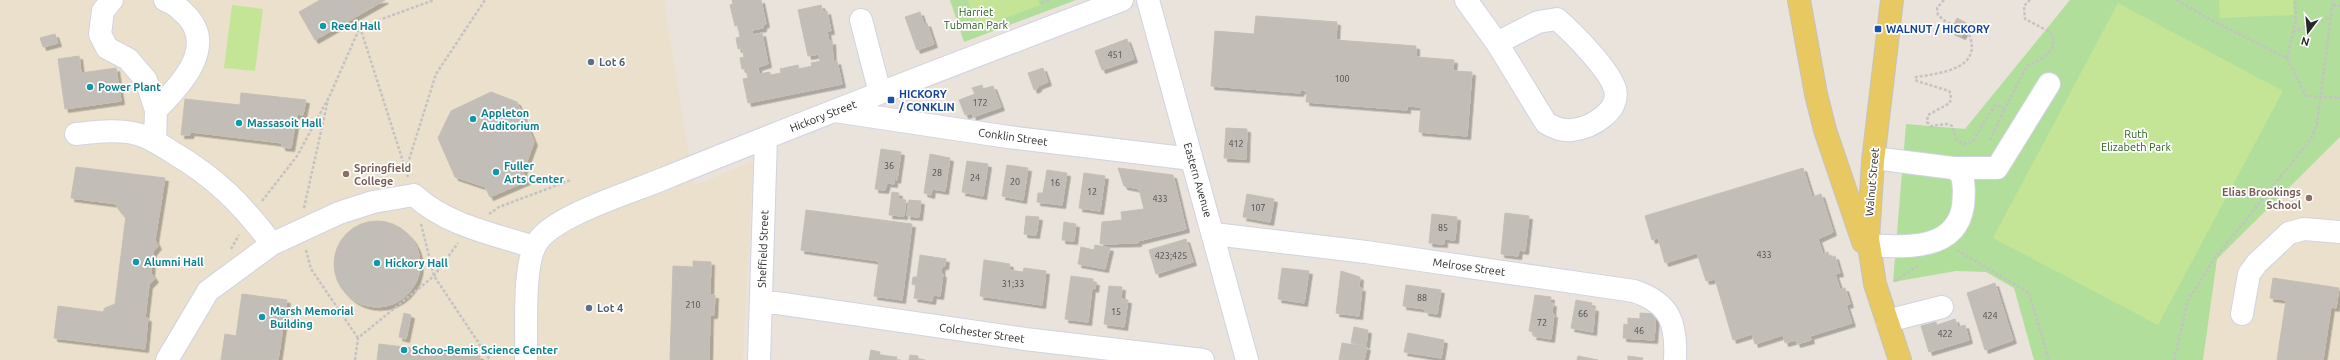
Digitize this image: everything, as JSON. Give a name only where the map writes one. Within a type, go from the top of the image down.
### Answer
[{"type":"main road","points":[[1799,0],[1816,94],[1825,130],[1872,269]]},
{"type":"main road","name":"Walnut Street","points":[[1892,0],[1874,158],[1868,224],[1868,245],[1872,269],[1900,360]]},
{"type":"street","points":[[112,0],[103,11],[100,34],[107,48],[128,59],[146,80],[156,110],[155,141]]},
{"type":"street","points":[[156,110],[176,90],[194,63],[199,38],[193,22],[176,4],[164,0]]},
{"type":"street","name":"Hickory Street","points":[[534,247],[542,236],[561,222],[834,111],[1122,0]]},
{"type":"street","name":"Eastern Avenue","points":[[1148,0],[1214,234],[1247,360]]},
{"type":"street","points":[[1466,0],[1497,44],[1546,123],[1557,129],[1572,130],[1588,126],[1608,114],[1616,101],[1615,90],[1609,74],[1557,19],[1538,22],[1497,44]]},
{"type":"street","points":[[862,20],[880,93]]},
{"type":"street","points":[[1874,158],[1953,168],[1997,168],[2049,84]]},
{"type":"street","name":"Conklin Street","points":[[834,111],[1008,137],[1192,159]]},
{"type":"street","points":[[76,134],[117,132],[136,134],[155,141],[210,176],[226,190],[250,215],[272,244]]},
{"type":"street","name":"Sheffield Street","points":[[760,360],[766,138]]},
{"type":"street","points":[[1868,245],[1917,245],[1944,238],[1952,232],[1962,212],[1965,183],[1961,173],[1953,168]]},
{"type":"street","points":[[167,360],[208,291],[272,244],[339,213],[373,202],[414,195],[435,211],[470,227],[534,247],[528,272],[526,360]]},
{"type":"street","points":[[2242,314],[2249,274],[2257,263],[2289,233],[2304,229],[2340,232]]},
{"type":"street","name":"Melrose Street","points":[[1214,234],[1374,253],[1634,290],[1654,298],[1668,313],[1673,325],[1675,360]]},
{"type":"street","name":"Colchester Street","points":[[762,301],[1025,339],[1203,360]]},
{"type":"street","points":[[1887,321],[1942,307]]},
{"type":"path","points":[[227,256],[250,215],[297,156],[330,95],[360,27],[434,0]]},
{"type":"path","points":[[405,169],[436,74],[485,0]]},
{"type":"path","points":[[1041,3],[1050,0]]},
{"type":"path","points":[[1944,0],[1937,8],[1938,16],[1968,32],[1972,44],[1968,60],[1958,68],[1916,77],[1917,81],[1945,88],[1951,94],[1950,102],[1928,115],[1927,122],[1931,126],[1947,124],[1952,126],[1958,142],[1968,144],[1972,142],[1996,105],[2005,108]]},
{"type":"path","points":[[1986,147],[2027,66],[2046,56],[2054,43],[2050,32],[2025,19],[2024,6],[2030,0]]},
{"type":"path","points":[[2177,0],[2211,20],[2287,58],[2306,96],[2340,98]]},
{"type":"path","points":[[2287,58],[2296,20],[2295,0]]},
{"type":"path","points":[[2174,360],[2188,300],[2215,258],[2304,150],[2317,124],[2330,17],[2334,0]]},
{"type":"path","points":[[2333,5],[2340,6]]},
{"type":"path","points":[[2293,32],[2330,17]]},
{"type":"path","points":[[355,360],[358,338],[434,276],[470,227],[499,207],[571,180]]},
{"type":"path","points":[[1950,246],[2029,293],[2049,360]]},
{"type":"path","points":[[1889,284],[1923,263]]},
{"type":"shaded area","name":"Springfield College","points":[[0,0],[664,0],[694,186],[753,161],[743,360],[0,360]]},
{"type":"shaded area","name":"Elias Brookings School","points":[[2340,137],[2340,360],[2203,360],[2217,259]]},
{"type":"green space","name":"Harriet Tubman Park","points":[[950,0],[1076,0],[964,42]]},
{"type":"green space","points":[[968,0],[1038,0],[1040,5],[978,28]]},
{"type":"green space","name":"Ruth Elizabeth Park","points":[[2070,0],[2340,0],[2340,137],[2217,259],[2203,360],[2034,360],[2014,288],[1986,272],[1956,271],[1893,282],[1906,124],[1965,129]]},
{"type":"green space","points":[[2219,0],[2293,0],[2294,15],[2220,18]]},
{"type":"green space","points":[[2118,3],[2283,91],[2158,325],[1993,238]]},
{"type":"green space","points":[[232,5],[263,9],[255,71],[224,68]]},
{"type":"building","name":"Reed Hall","points":[[320,0],[385,0],[315,40],[299,12]]},
{"type":"building","points":[[732,0],[761,0],[766,24],[763,25],[763,28],[752,30],[753,35],[762,33],[768,64],[758,67],[759,74],[770,72],[770,75],[781,73],[780,69],[798,65],[799,69],[812,66],[811,63],[820,61],[819,54],[808,56],[798,10],[821,5],[823,12],[827,11],[831,31],[827,31],[829,42],[832,41],[833,62],[837,61],[842,84],[748,103],[743,79],[748,78],[746,69],[742,69],[740,58],[744,57],[742,48],[738,49],[736,38],[740,37],[738,25],[735,26],[730,5],[733,4]]},
{"type":"building","points":[[920,12],[924,25],[927,23],[934,44],[917,50],[905,17]]},
{"type":"building","points":[[1256,16],[1337,22],[1336,40],[1416,46],[1416,57],[1454,60],[1453,71],[1472,72],[1467,136],[1419,132],[1421,107],[1407,106],[1407,110],[1306,102],[1307,91],[1301,90],[1300,93],[1211,86],[1215,31],[1254,34]]},
{"type":"building","points":[[1957,18],[1968,24],[1962,36],[1951,31]]},
{"type":"building","points":[[55,34],[58,43],[43,47],[40,38]]},
{"type":"building","points":[[1127,39],[1134,59],[1102,70],[1095,51]]},
{"type":"building","name":"Power Plant","points":[[79,56],[81,73],[116,68],[121,101],[65,109],[58,59]]},
{"type":"building","points":[[1043,68],[1048,82],[1038,86],[1038,88],[1034,90],[1028,73]]},
{"type":"building","points":[[982,85],[983,89],[993,86],[1001,107],[973,117],[972,113],[965,115],[959,100],[975,94],[972,88]]},
{"type":"building","name":"Fuller Arts Center","points":[[491,92],[517,102],[534,142],[523,172],[527,181],[490,197],[485,187],[455,177],[438,138],[451,111]]},
{"type":"building","name":"Massasoit Hall","points":[[241,93],[306,100],[303,115],[297,114],[291,148],[282,147],[282,143],[191,132],[190,135],[181,135],[185,99],[240,105]]},
{"type":"building","points":[[1226,128],[1247,129],[1246,159],[1224,158]]},
{"type":"building","points":[[881,149],[901,152],[897,180],[894,179],[894,184],[887,183],[885,190],[875,189]]},
{"type":"building","points":[[930,154],[950,158],[945,191],[932,189],[931,195],[924,193]]},
{"type":"building","points":[[967,161],[988,164],[983,196],[962,192]]},
{"type":"building","points":[[1007,165],[1028,168],[1023,200],[1002,196]]},
{"type":"building","name":"Alumni Hall","points":[[76,167],[165,178],[155,240],[158,246],[153,252],[151,273],[155,279],[149,285],[145,318],[148,318],[145,349],[54,338],[58,306],[103,312],[105,308],[115,304],[126,215],[122,214],[117,207],[117,204],[71,198]]},
{"type":"building","points":[[1118,168],[1173,175],[1186,229],[1138,241],[1138,243],[1100,244],[1102,222],[1122,220],[1121,212],[1144,209],[1139,189],[1124,186]]},
{"type":"building","points":[[1803,168],[1812,197],[1821,194],[1833,232],[1818,239],[1823,254],[1828,252],[1830,258],[1835,256],[1840,273],[1835,274],[1840,289],[1845,288],[1850,304],[1846,305],[1852,323],[1810,336],[1811,340],[1797,344],[1796,340],[1785,343],[1783,335],[1755,344],[1752,334],[1733,340],[1715,279],[1706,281],[1697,253],[1665,263],[1658,238],[1652,240],[1645,216]]},
{"type":"building","points":[[1047,170],[1067,173],[1062,205],[1037,202],[1038,193],[1043,193]]},
{"type":"building","points":[[1084,173],[1105,176],[1100,211],[1079,208]]},
{"type":"building","points":[[892,192],[899,193],[898,199],[906,200],[904,216],[889,215]]},
{"type":"building","points":[[1247,194],[1274,199],[1270,222],[1243,217]]},
{"type":"building","points":[[909,200],[921,201],[919,217],[907,216]]},
{"type":"building","points":[[806,210],[912,224],[902,300],[874,296],[879,261],[801,250]]},
{"type":"building","points":[[1505,213],[1529,216],[1525,251],[1519,250],[1518,256],[1501,254]]},
{"type":"building","points":[[1432,214],[1457,217],[1455,240],[1444,239],[1444,244],[1429,243]]},
{"type":"building","points":[[1026,216],[1039,217],[1036,235],[1024,234]]},
{"type":"building","name":"Hickory Hall","points":[[377,221],[393,224],[401,228],[413,240],[417,248],[420,264],[417,280],[413,288],[401,300],[393,304],[377,307],[361,304],[353,300],[341,288],[337,280],[334,264],[337,248],[341,240],[353,228],[361,224]]},
{"type":"building","points":[[1064,222],[1076,224],[1074,241],[1062,240]]},
{"type":"building","points":[[1186,239],[1193,262],[1156,274],[1149,250]]},
{"type":"building","points":[[1095,245],[1110,248],[1105,269],[1078,264],[1081,247],[1094,250]]},
{"type":"building","points":[[920,255],[946,259],[945,266],[942,266],[941,273],[943,274],[940,296],[933,295],[932,301],[914,298],[916,285],[912,284],[913,277],[917,277]]},
{"type":"building","points":[[984,260],[1010,264],[1009,270],[1023,272],[1024,268],[1046,271],[1042,305],[980,296]]},
{"type":"building","points":[[693,261],[711,262],[710,295],[715,295],[714,315],[710,315],[709,360],[670,360],[673,266],[693,267]]},
{"type":"building","points":[[1282,268],[1309,271],[1304,303],[1278,299]]},
{"type":"building","points":[[1341,271],[1360,277],[1359,288],[1362,288],[1359,316],[1336,313]]},
{"type":"building","points":[[1071,276],[1093,279],[1093,282],[1096,282],[1095,289],[1092,288],[1088,322],[1065,319]]},
{"type":"building","points":[[2273,278],[2339,288],[2336,308],[2331,307],[2323,360],[2277,360],[2286,300],[2270,298]]},
{"type":"building","points":[[1995,283],[2013,340],[1985,350],[1967,293]]},
{"type":"building","points":[[1406,285],[1441,290],[1437,314],[1425,312],[1425,309],[1403,306]]},
{"type":"building","points":[[1109,286],[1122,287],[1121,299],[1128,300],[1124,327],[1104,324]]},
{"type":"building","name":"Marsh Memorial Building","points":[[242,294],[287,300],[278,360],[221,360],[225,334],[236,336]]},
{"type":"building","points":[[1535,295],[1551,297],[1550,303],[1553,303],[1552,314],[1554,314],[1551,339],[1533,336],[1534,332],[1529,331]]},
{"type":"building","points":[[1576,300],[1592,303],[1591,307],[1595,308],[1593,332],[1571,328]]},
{"type":"building","points":[[404,313],[411,315],[406,339],[399,337]]},
{"type":"building","points":[[1640,313],[1656,314],[1654,340],[1623,338],[1624,324],[1628,325],[1628,318],[1640,319]]},
{"type":"building","points":[[1955,319],[1958,327],[1965,325],[1969,340],[1929,352],[1921,326],[1936,322],[1937,325]]},
{"type":"building","points":[[1354,327],[1368,330],[1366,345],[1351,343]]},
{"type":"building","points":[[1408,333],[1444,340],[1441,358],[1404,352]]},
{"type":"building","points":[[1342,343],[1367,347],[1364,360],[1339,360]]},
{"type":"building","name":"Schoo-Bemis Science Center","points":[[379,344],[480,356],[480,360],[377,360]]},
{"type":"building","points":[[871,350],[880,352],[879,355],[897,357],[896,360],[869,360]]},
{"type":"building","points":[[910,355],[918,356],[918,359],[925,360],[909,360]]},
{"type":"building","points":[[1578,356],[1598,360],[1577,360]]},
{"type":"building","points":[[1628,356],[1643,358],[1642,360],[1628,360]]},
{"type":"place","name":"Reed Hall","points":[[323,26]]},
{"type":"place","name":"WALNUT / HICKORY","points":[[1878,29]]},
{"type":"place","name":"Lot 6","points":[[591,62]]},
{"type":"place","name":"Power Plant","points":[[90,87]]},
{"type":"place","name":"HICKORY / CONKLIN","points":[[891,100]]},
{"type":"place","name":"Appleton Auditorium","points":[[473,119]]},
{"type":"place","name":"Massasoit Hall","points":[[239,123]]},
{"type":"place","name":"Fuller Arts Center","points":[[496,172]]},
{"type":"place","name":"Springfield College","points":[[346,174]]},
{"type":"place","name":"Elias Brookings School","points":[[2309,198]]},
{"type":"place","name":"Alumni Hall","points":[[136,262]]},
{"type":"place","name":"Hickory Hall","points":[[377,263]]},
{"type":"place","name":"Lot 4","points":[[589,308]]},
{"type":"place","name":"Marsh Memorial Building","points":[[262,317]]},
{"type":"place","name":"Schoo-Bemis Science Center","points":[[404,350]]}]
